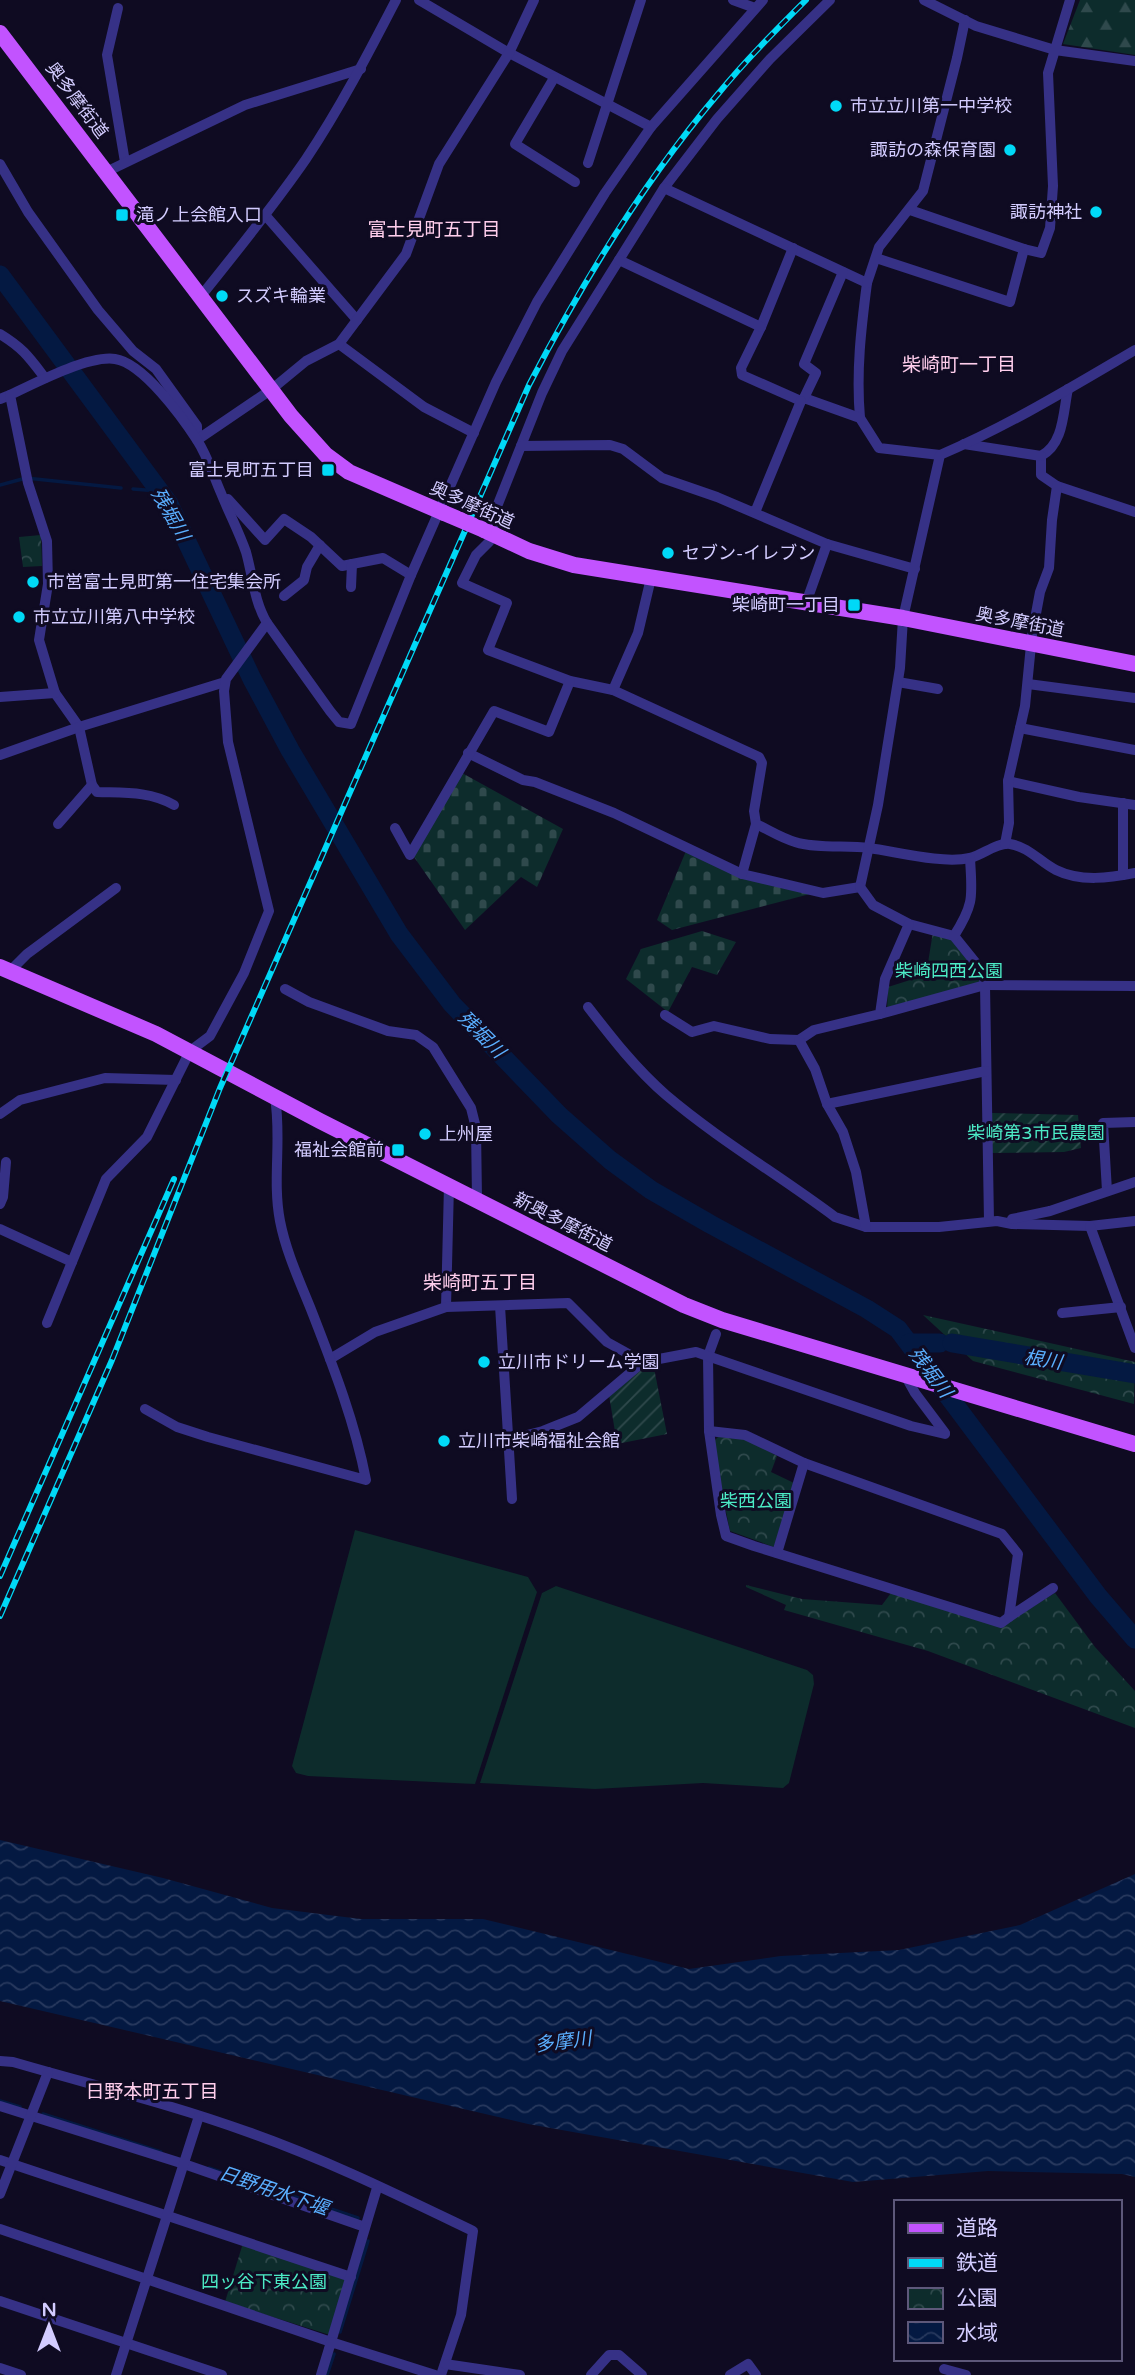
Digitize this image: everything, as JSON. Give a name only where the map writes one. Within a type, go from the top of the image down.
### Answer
[{"type":"main road","name":"奥多摩街道","points":[[0,33],[272,389],[318,447],[342,466],[371,482],[559,562],[903,618],[1135,664]]},
{"type":"main road","name":"新奥多摩街道","points":[[5,969],[120,1016],[275,1098],[684,1305],[722,1320],[1135,1444]]},
{"type":"street","points":[[201,296],[266,216],[306,159],[361,69],[397,0]]},
{"type":"street","points":[[419,0],[554,78],[651,127]]},
{"type":"street","points":[[197,440],[272,389],[306,361],[339,344],[407,254],[439,164],[509,53],[534,0]]},
{"type":"street","points":[[588,163],[641,0]]},
{"type":"street","points":[[733,0],[755,8]]},
{"type":"street","points":[[210,464],[246,553],[258,609],[330,711],[339,722],[351,724],[411,575],[442,512],[496,382],[537,302],[605,193],[651,127],[763,0]]},
{"type":"street","points":[[742,874],[756,824],[754,811],[762,763],[759,757],[613,690],[570,681],[488,650],[507,603],[462,583],[476,555],[489,542],[487,531],[494,525],[496,509],[562,351],[664,188],[717,119],[770,59],[830,0]]},
{"type":"street","points":[[924,0],[976,26],[1055,50],[1135,61]]},
{"type":"street","points":[[910,210],[1041,253],[1050,228],[1054,186],[1048,73],[1070,0]]},
{"type":"street","points":[[118,8],[107,55],[125,162]]},
{"type":"street","points":[[965,20],[923,191],[879,247],[867,283],[857,386],[860,418],[879,448],[940,454],[1068,389],[1135,350]]},
{"type":"street","points":[[106,172],[245,105],[361,69]]},
{"type":"street","points":[[554,78],[515,144],[575,182]]},
{"type":"street","points":[[0,164],[28,212],[98,310],[133,351],[156,369],[197,426],[197,440]]},
{"type":"street","points":[[664,188],[867,283]]},
{"type":"street","points":[[266,216],[357,320]]},
{"type":"street","points":[[793,248],[741,368],[742,375],[802,400],[860,418]]},
{"type":"street","points":[[876,258],[1010,302],[1024,249]]},
{"type":"street","points":[[619,260],[761,327]]},
{"type":"street","points":[[753,512],[816,373],[804,364],[843,272]]},
{"type":"street","points":[[0,334],[15,341],[47,377]]},
{"type":"street","points":[[339,344],[424,407],[474,433]]},
{"type":"street","points":[[0,399],[47,377],[88,363],[114,359],[123,361],[138,371],[163,396],[197,440],[230,502],[265,540],[284,519],[320,545],[342,566],[383,558],[411,575]]},
{"type":"street","points":[[964,444],[1041,456],[1049,452],[1057,443],[1068,389]]},
{"type":"street","points":[[10,395],[28,478],[47,541],[48,584],[39,640],[55,693],[79,727],[92,785],[97,792],[146,793],[159,796],[174,805]]},
{"type":"street","points":[[521,446],[610,445],[623,449],[662,478],[753,512],[827,544],[915,569]]},
{"type":"street","points":[[940,454],[903,618],[898,682],[860,887],[873,905],[909,924],[954,936],[983,972],[993,1221]]},
{"type":"street","points":[[1041,456],[1041,475],[1056,485],[1135,512]]},
{"type":"street","points":[[1005,844],[1009,823],[1008,781],[1028,684],[1040,592],[1049,568],[1056,485]]},
{"type":"street","points":[[806,603],[827,544]]},
{"type":"street","points":[[284,596],[304,580],[307,568],[320,545]]},
{"type":"street","points":[[351,587],[352,564]]},
{"type":"street","points":[[613,690],[638,633],[651,578]]},
{"type":"street","points":[[47,1323],[106,1179],[147,1137],[190,1051],[210,1036],[244,973],[269,911],[228,742],[226,681],[267,623]]},
{"type":"street","points":[[0,755],[226,681]]},
{"type":"street","points":[[395,828],[410,855],[494,711],[549,732],[570,681]]},
{"type":"street","points":[[898,682],[938,689]]},
{"type":"street","points":[[1028,684],[1135,698]]},
{"type":"street","points":[[0,697],[55,693]]},
{"type":"street","points":[[1020,728],[1135,750]]},
{"type":"street","points":[[468,752],[523,780],[535,782],[614,813],[742,874],[823,893],[860,887]]},
{"type":"street","points":[[1008,781],[1079,797],[1135,805]]},
{"type":"street","points":[[58,824],[92,785]]},
{"type":"street","points":[[1123,803],[1123,875]]},
{"type":"street","points":[[756,824],[797,843],[869,848],[940,858],[970,858],[1005,844],[1023,848],[1057,870],[1071,875],[1102,878],[1135,873]]},
{"type":"street","points":[[954,936],[969,913],[972,895],[970,858]]},
{"type":"street","points":[[5,969],[116,888]]},
{"type":"street","points":[[880,1014],[885,979],[909,924]]},
{"type":"street","points":[[665,1015],[692,1032],[714,1026],[770,1039],[799,1040],[814,1030],[985,985],[1135,986]]},
{"type":"street","points":[[285,989],[309,1002],[388,1031],[416,1035],[433,1047],[471,1108],[476,1128],[477,1199]]},
{"type":"street","points":[[588,1007],[643,1074],[687,1112],[740,1153],[835,1217],[866,1227],[939,1227],[993,1221],[1050,1211],[1135,1182]]},
{"type":"street","points":[[799,1040],[815,1069],[827,1104],[843,1132],[856,1172],[866,1227]]},
{"type":"street","points":[[827,1104],[986,1071]]},
{"type":"street","points":[[0,1114],[20,1100],[105,1077],[176,1080]]},
{"type":"street","points":[[145,1409],[177,1427],[198,1434],[366,1479],[359,1446],[280,1220],[278,1118],[275,1098]]},
{"type":"street","points":[[1107,1191],[1103,1123],[1135,1122]]},
{"type":"street","points":[[0,1204],[6,1162]]},
{"type":"street","points":[[446,1307],[449,1185]]},
{"type":"street","points":[[993,1221],[1090,1226],[1135,1221]]},
{"type":"street","points":[[1090,1226],[1135,1348]]},
{"type":"street","points":[[0,1228],[72,1262]]},
{"type":"street","points":[[330,1359],[375,1332],[446,1307],[568,1303],[607,1342],[643,1362]]},
{"type":"street","points":[[500,1306],[512,1499]]},
{"type":"street","points":[[1062,1313],[1121,1307]]},
{"type":"street","points":[[716,1334],[708,1356],[709,1431],[726,1536],[1001,1623],[1053,1588]]},
{"type":"street","points":[[508,1440],[578,1417],[643,1362],[696,1352],[911,1426],[945,1434],[905,1375]]},
{"type":"street","points":[[709,1431],[745,1435],[804,1464],[1002,1534],[1018,1554],[1009,1617]]},
{"type":"street","points":[[777,1553],[804,1464]]},
{"type":"street","points":[[0,2061],[13,2062],[155,2101],[251,2133],[473,2231],[461,2315],[441,2375]]},
{"type":"street","points":[[0,2194],[48,2072]]},
{"type":"street","points":[[0,2106],[184,2164],[365,2227]]},
{"type":"street","points":[[116,2375],[200,2116]]},
{"type":"street","points":[[0,2160],[351,2277]]},
{"type":"street","points":[[321,2375],[377,2188]]},
{"type":"street","points":[[0,2229],[435,2375]]},
{"type":"street","points":[[0,2301],[222,2375]]},
{"type":"street","points":[[591,2375],[608,2355],[619,2355],[642,2375]]},
{"type":"street","points":[[445,2364],[520,2375]]},
{"type":"street","points":[[730,2375],[748,2364],[756,2375]]},
{"type":"street","points":[[0,2368],[21,2375]]},
{"type":"street","points":[[944,2369],[966,2375]]},
{"type":"green space","points":[[1080,0],[1135,0],[1135,55],[1063,44]]},
{"type":"green space","points":[[41,535],[42,566],[23,567],[19,537]]},
{"type":"green space","points":[[462,773],[563,829],[537,887],[521,877],[465,930],[414,857]]},
{"type":"green space","points":[[686,851],[810,894],[672,930],[657,920]]},
{"type":"green space","points":[[702,931],[736,942],[717,975],[692,967],[668,1012],[626,979],[641,949]]},
{"type":"green space","name":"柴崎四西公園","points":[[933,932],[951,936],[980,973],[980,985],[887,1011],[888,987],[926,975]]},
{"type":"green space","name":"柴崎第3市民農園","points":[[992,1113],[1078,1115],[1081,1148],[1064,1152],[991,1153]]},
{"type":"green space","points":[[923,1315],[1135,1362],[1134,1404],[973,1361]]},
{"type":"green space","points":[[653,1363],[667,1434],[617,1444],[609,1395],[645,1365]]},
{"type":"green space","name":"柴西公園","points":[[719,1436],[745,1438],[777,1456],[771,1472],[794,1483],[774,1547],[730,1531],[712,1443]]},
{"type":"green space","points":[[355,1530],[528,1577],[537,1592],[475,1784],[308,1776],[296,1773],[292,1766]]},
{"type":"green space","points":[[746,1585],[802,1599],[882,1605],[891,1593],[1002,1626],[1055,1593],[1095,1647],[1135,1691],[1135,1728],[928,1651],[784,1610],[786,1605]]},
{"type":"green space","points":[[556,1586],[807,1670],[813,1675],[814,1684],[789,1783],[783,1788],[703,1783],[595,1789],[480,1783],[542,1593]]},
{"type":"green space","name":"四ッ谷下東公園","points":[[243,2243],[347,2278],[330,2335],[225,2302]]},
{"type":"water","name":"多摩川","points":[[0,1840],[163,1878],[272,1908],[361,1919],[483,1919],[689,1969],[781,1956],[899,1950],[1020,1925],[1135,1874],[1135,2177],[1122,2174],[988,2171],[853,2182],[528,2124],[0,2001]]},
{"type":"waterway","name":"残堀川","points":[[0,275],[169,504],[252,679],[290,750],[399,934],[452,1004],[559,1115],[610,1160],[651,1190],[867,1309],[898,1329],[1098,1596],[1135,1639]]},
{"type":"waterway","points":[[0,485],[26,478],[121,488]]},
{"type":"waterway","points":[[133,489],[158,491]]},
{"type":"waterway","name":"根川","points":[[909,1343],[940,1343]]},
{"type":"waterway","name":"根川","points":[[952,1343],[1135,1374]]},
{"type":"waterway","name":"日野用水下堰","points":[[0,2101],[20,2107]]},
{"type":"waterway","name":"日野用水下堰","points":[[43,2114],[161,2152]]},
{"type":"waterway","name":"日野用水下堰","points":[[209,2168],[358,2218]]},
{"type":"waterway","name":"日野用水下堰","points":[[340,2332],[368,2241]]},
{"type":"waterway","name":"日野用水下堰","points":[[327,2375],[334,2354]]},
{"type":"railway","points":[[0,1616],[112,1360],[220,1088],[529,385],[592,271],[664,162],[728,82],[806,0]]},
{"type":"railway","points":[[0,1576],[174,1179]]},
{"type":"place","name":"市立立川第一中学校","points":[[836,106]]},
{"type":"place","name":"諏訪の森保育園","points":[[1010,150]]},
{"type":"place","name":"諏訪神社","points":[[1096,212]]},
{"type":"place","name":"滝ノ上会館入口","points":[[122,215]]},
{"type":"place","name":"スズキ輪業","points":[[222,296]]},
{"type":"place","name":"富士見町五丁目","points":[[328,470]]},
{"type":"place","name":"セブン-イレブン","points":[[668,553]]},
{"type":"place","name":"市営富士見町第一住宅集会所","points":[[33,582]]},
{"type":"place","name":"柴崎町一丁目","points":[[854,605]]},
{"type":"place","name":"市立立川第八中学校","points":[[19,617]]},
{"type":"place","name":"上州屋","points":[[425,1134]]},
{"type":"place","name":"福祉会館前","points":[[398,1150]]},
{"type":"place","name":"立川市ドリーム学園","points":[[484,1362]]},
{"type":"place","name":"立川市柴崎福祉会館","points":[[444,1441]]},
{"type":"district","name":"富士見町五丁目","points":[[434,229]]},
{"type":"district","name":"柴崎町一丁目","points":[[959,364]]},
{"type":"district","name":"柴崎町五丁目","points":[[480,1282]]},
{"type":"district","name":"日野本町五丁目","points":[[152,2091]]}]
